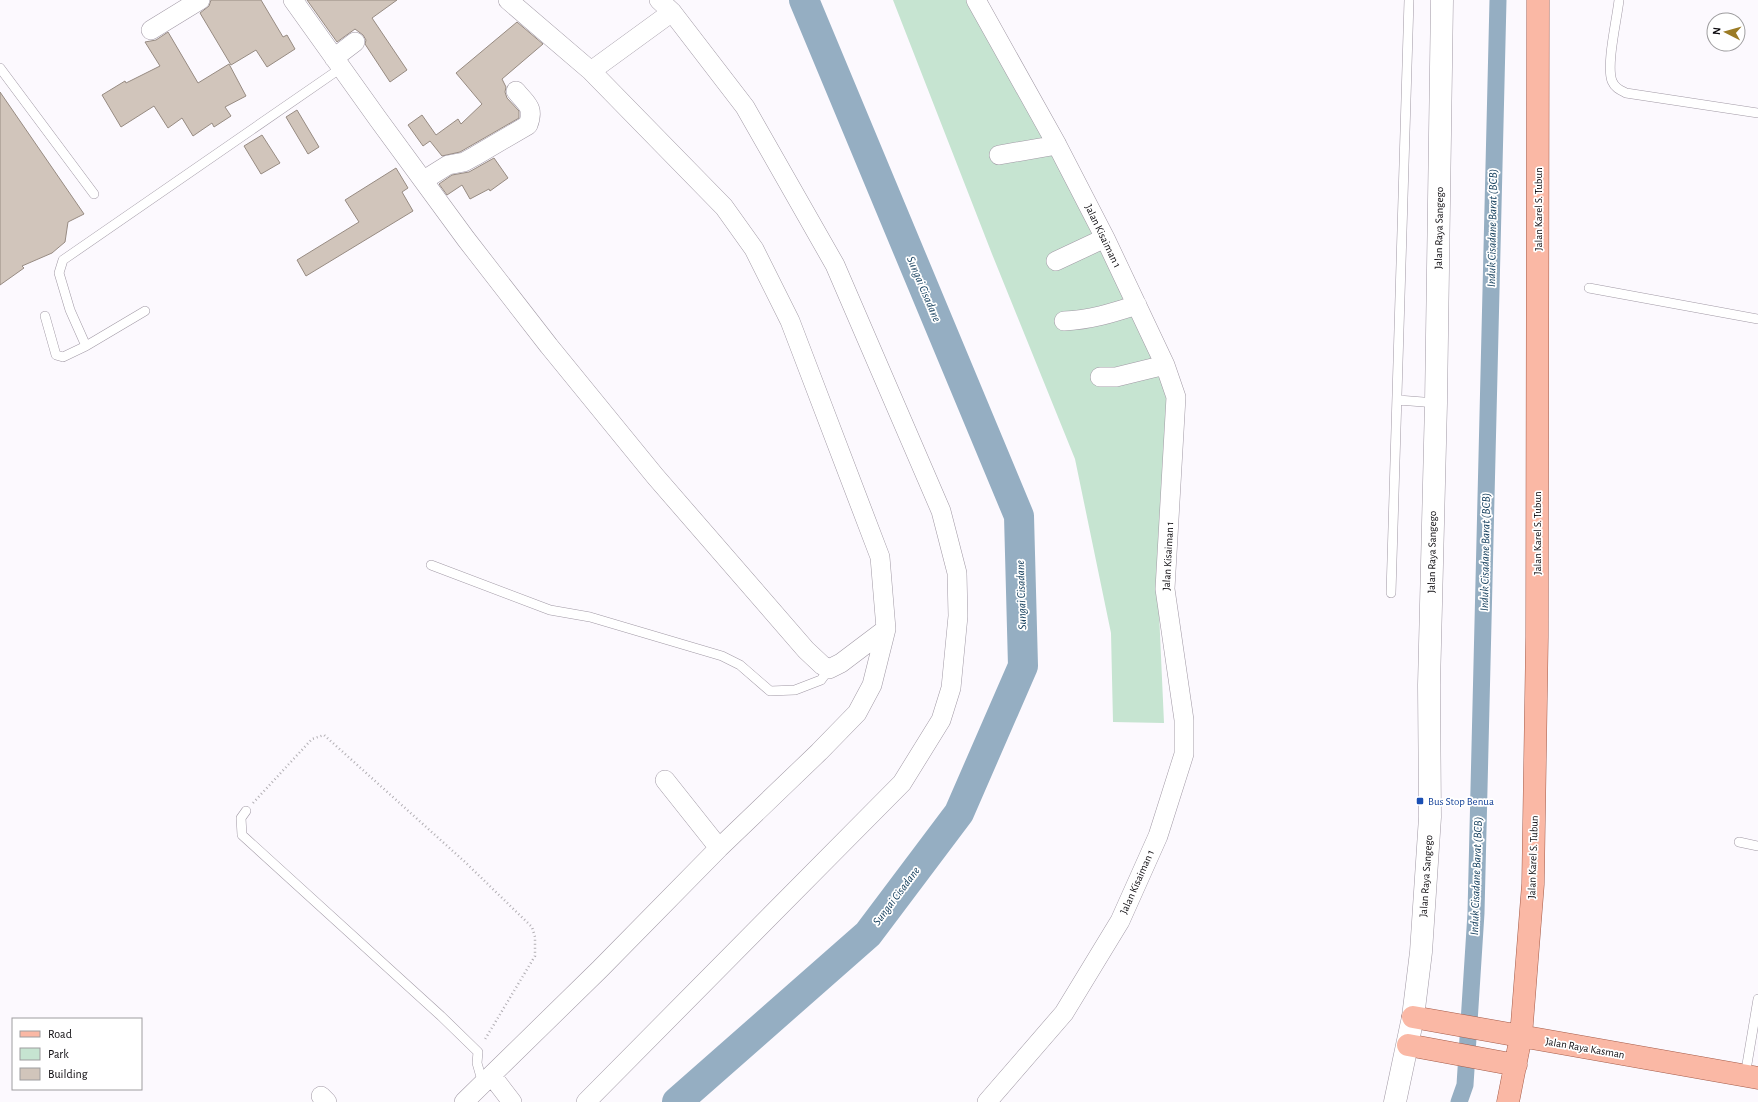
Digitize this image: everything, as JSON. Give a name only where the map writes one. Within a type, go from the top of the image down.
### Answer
[{"type":"main road","name":"Jalan Karel S. Tubun","points":[[1508,1102],[1508,1063],[1533,884],[1536,693],[1538,0]]},
{"type":"main road","name":"Jalan Raya Kasman","points":[[1420,1018],[1559,1044],[1752,1077]]},
{"type":"main road","points":[[1416,1047],[1508,1063]]},
{"type":"street","points":[[151,30],[200,0]]},
{"type":"street","points":[[293,0],[466,239],[549,346],[655,476],[806,650],[822,665],[829,669],[841,663],[886,629]]},
{"type":"street","points":[[464,1102],[857,713],[872,685],[886,629],[880,557],[790,321],[754,250],[724,207],[591,71],[508,0]]},
{"type":"street","name":"Jalan Kisaiman 1","points":[[976,0],[1057,145],[1105,238],[1165,365],[1176,397],[1165,589],[1184,720],[1184,754],[1158,836],[1120,921],[1064,1013],[988,1102]]},
{"type":"street","name":"Jalan Raya Sangego","points":[[1396,1102],[1416,1047],[1420,1018],[1421,952],[1430,817],[1429,685],[1436,403],[1442,0]]},
{"type":"street","points":[[586,1102],[902,783],[941,720],[951,688],[958,616],[956,573],[941,511],[835,265],[745,107],[666,6],[591,71]]},
{"type":"street","points":[[338,63],[355,42]]},
{"type":"street","points":[[424,180],[448,165],[464,162],[528,125],[531,116],[529,108],[516,90]]},
{"type":"street","points":[[999,155],[1057,145]]},
{"type":"street","points":[[1056,261],[1105,238]]},
{"type":"street","points":[[1064,320],[1082,320],[1102,316],[1137,305]]},
{"type":"street","points":[[1100,377],[1116,377],[1165,365]]},
{"type":"street","points":[[665,780],[719,848]]},
{"type":"street","points":[[487,1080],[512,1102]]},
{"type":"lane","points":[[1391,594],[1409,0]]},
{"type":"lane","points":[[1619,0],[1610,63],[1611,79],[1618,89],[1626,93],[1758,113]]},
{"type":"lane","points":[[86,346],[70,310],[59,273],[63,260],[338,63]]},
{"type":"lane","points":[[0,68],[94,194]]},
{"type":"lane","points":[[1589,288],[1758,318]]},
{"type":"lane","points":[[45,316],[56,355],[62,357],[86,346],[145,311]]},
{"type":"lane","points":[[1398,400],[1436,403]]},
{"type":"lane","points":[[431,565],[550,610],[590,617],[722,656],[740,665],[770,691],[795,690],[821,680],[829,669]]},
{"type":"lane","points":[[246,811],[241,818],[242,835],[441,1016],[478,1052],[477,1063],[487,1080]]},
{"type":"lane","points":[[1739,842],[1758,846]]},
{"type":"lane","points":[[1752,1077],[1758,999]]},
{"type":"path","points":[[246,811],[312,739],[324,735],[465,862],[532,927],[536,937],[535,956],[478,1052]]},
{"type":"green space","points":[[893,0],[982,0],[1179,376],[1158,590],[1164,723],[1113,722],[1111,633],[1075,459],[992,254]]},
{"type":"building","points":[[211,0],[261,0],[283,37],[287,35],[295,49],[267,67],[256,50],[231,65],[200,13],[209,6]]},
{"type":"building","points":[[307,0],[397,0],[372,18],[407,70],[390,82],[365,44],[366,40],[363,35],[355,29],[337,42]]},
{"type":"building","points":[[517,22],[543,44],[502,79],[506,87],[505,92],[507,98],[519,111],[519,118],[460,152],[442,156],[430,141],[423,146],[408,125],[422,115],[436,135],[458,119],[461,124],[482,104],[456,73]]},
{"type":"building","points":[[168,32],[198,83],[229,64],[246,96],[225,107],[231,116],[214,127],[212,123],[193,136],[182,118],[168,128],[154,106],[121,127],[102,95],[125,81],[126,83],[160,66],[145,42],[156,40]]},
{"type":"building","points":[[0,92],[84,214],[68,222],[65,242],[52,253],[22,266],[24,268],[0,285]]},
{"type":"building","points":[[297,110],[319,147],[308,154],[286,117]]},
{"type":"building","points":[[262,135],[280,163],[261,174],[244,146]]},
{"type":"building","points":[[494,158],[508,178],[490,191],[489,189],[470,199],[462,185],[447,195],[439,184],[452,175],[469,172]]},
{"type":"building","points":[[396,168],[408,188],[402,192],[413,211],[306,276],[297,260],[359,222],[345,200]]},
{"type":"waterway","name":"Sungai Cisadane","points":[[677,1102],[868,934],[959,813],[1023,666],[1019,516],[804,0]]},
{"type":"waterway","name":"Induk Cisadane Barat (BCB)","points":[[1459,1102],[1465,1085],[1476,913],[1498,0]]},
{"type":"place","name":"Bus Stop Benua","points":[[1420,801]]}]
